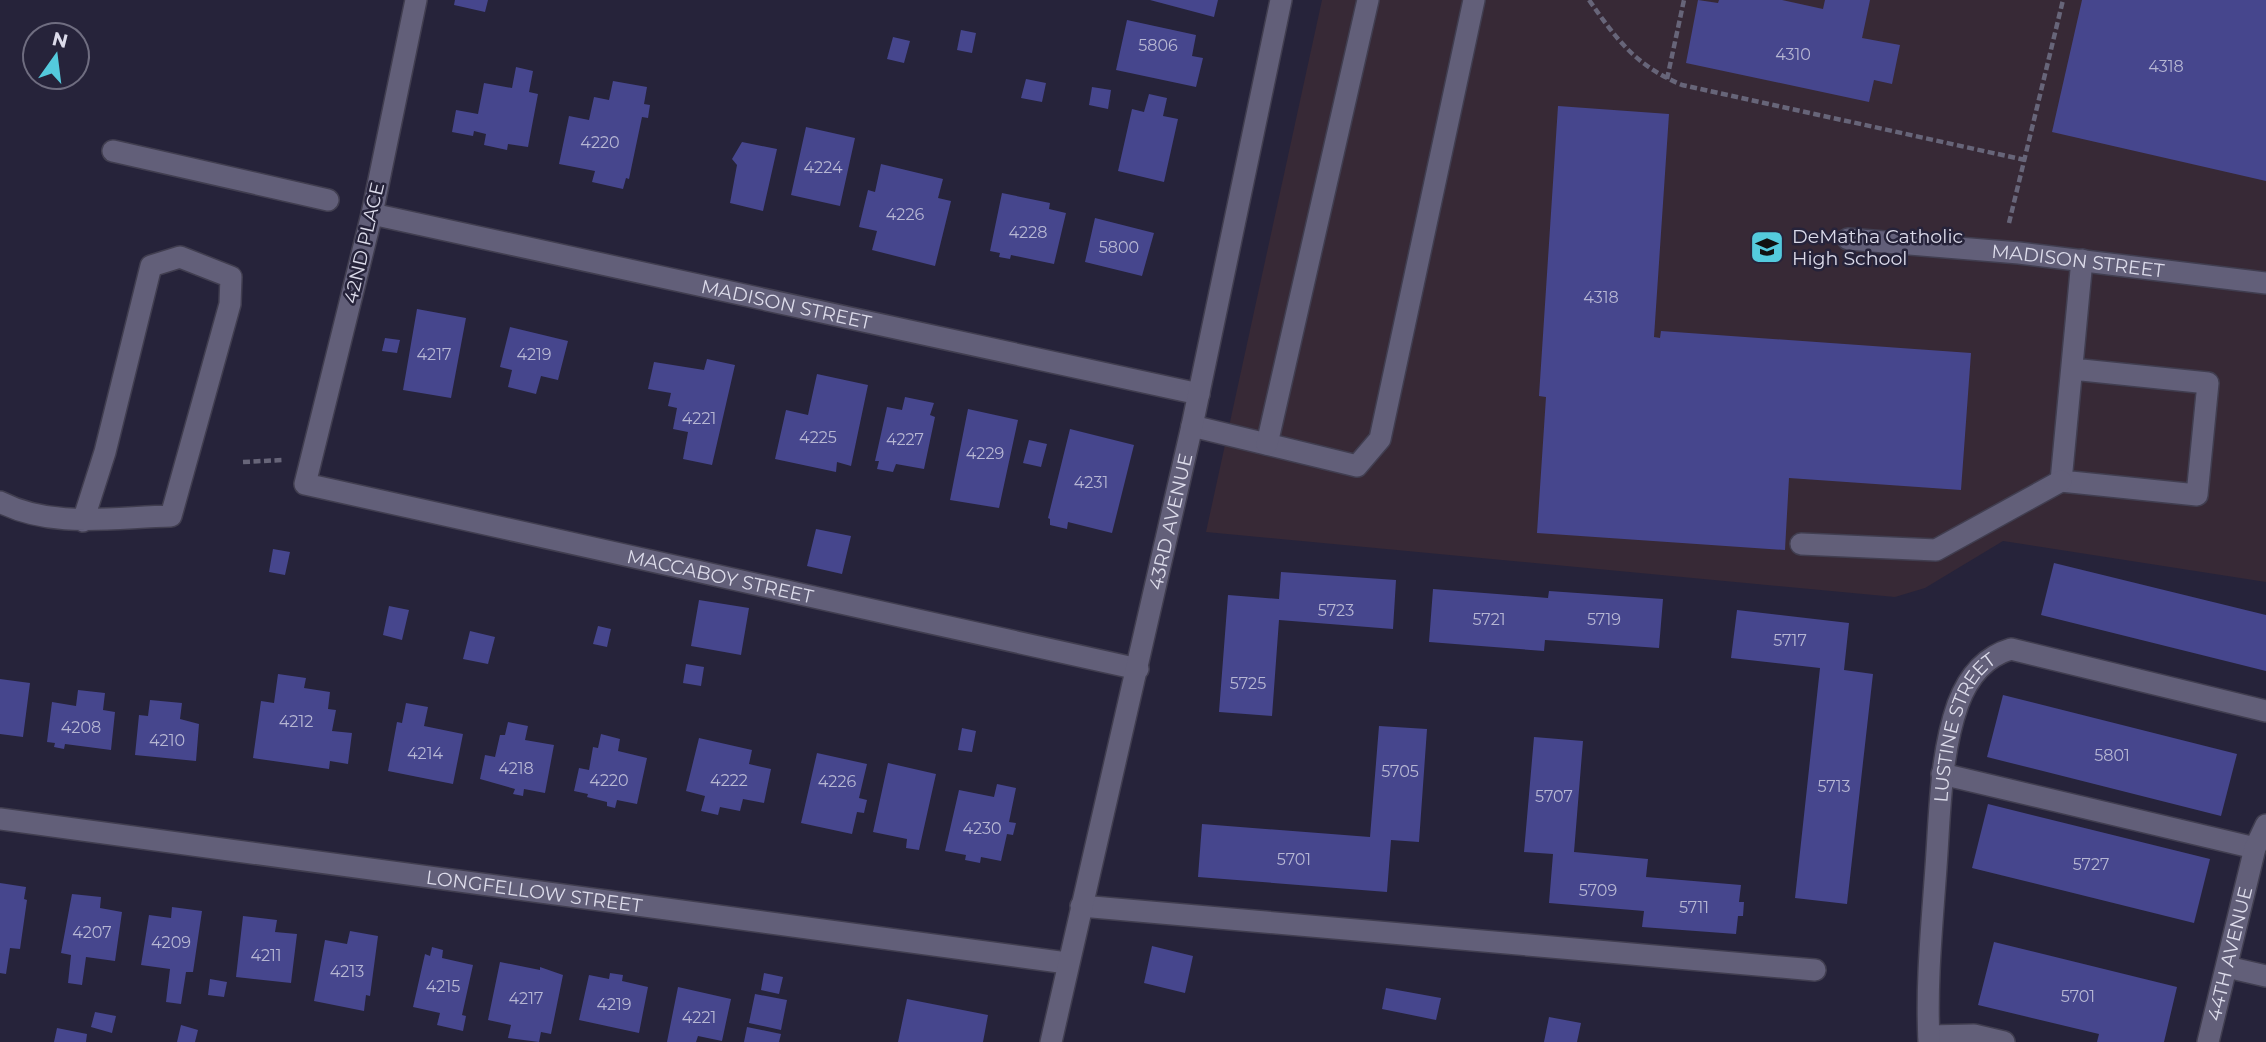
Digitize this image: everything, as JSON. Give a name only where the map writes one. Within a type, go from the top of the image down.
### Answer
[{"type":"street","name":"42ND PLACE","points":[[305,484],[372,214],[416,0]]},
{"type":"street","name":"43RD AVENUE","points":[[1051,1042],[1192,426],[1281,0]]},
{"type":"street","points":[[1267,444],[1368,0]]},
{"type":"street","points":[[1192,426],[1357,466],[1380,439],[1474,0]]},
{"type":"street","points":[[113,151],[328,200]]},
{"type":"street","name":"MADISON STREET","points":[[372,214],[1199,394]]},
{"type":"street","name":"MADISON STREET","points":[[1848,239],[2082,260],[2266,283]]},
{"type":"street","points":[[0,502],[20,512],[83,521],[171,516],[230,304],[230,277],[180,257],[151,265],[105,452],[83,521]]},
{"type":"street","points":[[2060,481],[2082,260]]},
{"type":"street","points":[[1801,544],[1936,550],[2060,481],[2197,495],[2208,383],[2072,369]]},
{"type":"street","name":"MACCABOY STREET","points":[[305,484],[1138,669]]},
{"type":"street","name":"LUSTINE STREET","points":[[1929,1039],[1927,996],[1942,774],[1958,704],[1977,669],[1993,654],[2011,649],[2266,711]]},
{"type":"street","points":[[1942,774],[2255,848]]},
{"type":"street","name":"LONGFELLOW STREET","points":[[0,819],[1067,963]]},
{"type":"street","name":"44TH AVENUE","points":[[2208,1042],[2255,848],[2266,827]]},
{"type":"street","points":[[1081,906],[1815,970]]},
{"type":"street","points":[[2227,967],[2266,976]]},
{"type":"street","points":[[1929,1039],[1974,1035],[2004,1042]]},
{"type":"path","points":[[1589,0],[1621,46],[1667,79],[1682,85],[2025,160]]},
{"type":"path","points":[[1667,79],[1684,0]]},
{"type":"path","points":[[2010,223],[2063,0]]},
{"type":"shaded area","name":"DeMatha Catholic High School","points":[[1322,0],[2266,0],[2266,582],[2003,541],[1925,588],[1895,597],[1206,532]]},
{"type":"building","points":[[455,0],[488,0],[485,12],[454,5]]},
{"type":"building","points":[[1150,0],[1218,0],[1214,17]]},
{"type":"building","points":[[1698,0],[1718,3],[1719,0],[1782,0],[1823,9],[1825,0],[1870,0],[1862,38],[1900,45],[1892,84],[1874,80],[1869,102],[1686,63]]},
{"type":"building","points":[[2082,0],[2266,0],[2266,181],[2052,132]]},
{"type":"building","points":[[1127,20],[1196,35],[1192,56],[1203,58],[1196,87],[1116,70]]},
{"type":"building","points":[[961,30],[976,33],[972,53],[957,50]]},
{"type":"building","points":[[893,37],[910,41],[904,63],[887,59]]},
{"type":"building","points":[[516,67],[533,71],[529,92],[538,94],[528,147],[508,144],[507,150],[484,145],[486,134],[474,131],[473,136],[452,132],[456,110],[478,114],[484,83],[512,88]]},
{"type":"building","points":[[1026,79],[1046,83],[1042,102],[1021,98]]},
{"type":"building","points":[[613,81],[647,87],[644,104],[650,105],[648,118],[642,117],[629,179],[626,178],[623,189],[592,182],[595,171],[559,164],[569,116],[589,120],[594,97],[609,100]]},
{"type":"building","points":[[1092,87],[1111,90],[1108,109],[1089,105]]},
{"type":"building","points":[[1149,94],[1167,98],[1163,116],[1178,119],[1164,182],[1118,171],[1132,109],[1144,112]]},
{"type":"building","points":[[1558,106],[1669,114],[1654,337],[1660,338],[1661,331],[1971,353],[1961,490],[1789,478],[1785,550],[1537,533],[1546,397],[1539,396]]},
{"type":"building","points":[[806,127],[855,138],[840,206],[791,195]]},
{"type":"building","points":[[742,142],[777,149],[763,211],[730,203],[737,165],[732,159]]},
{"type":"building","points":[[881,164],[943,179],[938,198],[951,201],[935,266],[872,250],[877,231],[859,227],[868,190],[875,192]]},
{"type":"building","points":[[1002,193],[1050,203],[1049,209],[1066,213],[1054,264],[1011,255],[1010,259],[999,257],[1000,253],[990,251]]},
{"type":"building","points":[[1095,218],[1154,233],[1142,276],[1085,262]]},
{"type":"building","points":[[417,309],[466,318],[451,398],[403,390]]},
{"type":"building","points":[[510,327],[568,341],[558,380],[541,376],[536,394],[508,387],[512,370],[500,367]]},
{"type":"building","points":[[385,338],[400,340],[397,353],[382,351]]},
{"type":"building","points":[[707,359],[735,365],[712,465],[683,459],[688,432],[673,429],[677,408],[668,406],[671,393],[648,389],[654,362],[704,370]]},
{"type":"building","points":[[817,374],[868,385],[851,466],[837,462],[836,472],[775,459],[786,410],[808,415]]},
{"type":"building","points":[[905,397],[934,403],[930,415],[935,417],[924,469],[896,464],[893,472],[877,469],[879,461],[875,461],[887,407],[902,410]]},
{"type":"building","points":[[968,409],[1018,420],[999,508],[950,500]]},
{"type":"building","points":[[1070,429],[1134,445],[1112,533],[1068,522],[1067,529],[1050,525],[1048,518]]},
{"type":"building","points":[[1029,440],[1047,444],[1041,467],[1023,463]]},
{"type":"building","points":[[816,529],[851,536],[842,574],[807,566]]},
{"type":"building","points":[[273,549],[290,552],[285,575],[269,572]]},
{"type":"building","points":[[2054,563],[2266,615],[2266,671],[2041,615]]},
{"type":"building","points":[[1281,572],[1396,580],[1393,629],[1279,620],[1272,716],[1219,712],[1228,595],[1279,599]]},
{"type":"building","points":[[1433,589],[1548,598],[1549,591],[1663,599],[1659,648],[1545,640],[1544,651],[1429,642]]},
{"type":"building","points":[[699,600],[749,608],[741,655],[691,646]]},
{"type":"building","points":[[389,606],[409,610],[402,640],[383,635]]},
{"type":"building","points":[[1737,610],[1849,623],[1844,670],[1873,674],[1847,904],[1795,898],[1820,668],[1731,658]]},
{"type":"building","points":[[598,626],[611,629],[607,647],[593,644]]},
{"type":"building","points":[[470,631],[495,637],[488,664],[463,659]]},
{"type":"building","points":[[686,664],[704,667],[701,686],[683,683]]},
{"type":"building","points":[[278,674],[306,678],[304,688],[330,692],[328,709],[336,710],[332,731],[352,733],[348,764],[330,761],[329,769],[253,758],[261,701],[274,703]]},
{"type":"building","points":[[0,679],[30,683],[23,737],[0,734]]},
{"type":"building","points":[[78,690],[105,693],[103,710],[115,712],[111,750],[65,744],[64,749],[54,747],[55,743],[47,742],[52,702],[76,706]]},
{"type":"building","points":[[2003,695],[2237,754],[2221,816],[1987,757]]},
{"type":"building","points":[[150,700],[182,703],[180,719],[199,724],[196,761],[135,755],[139,715],[148,716]]},
{"type":"building","points":[[406,703],[428,707],[424,726],[463,734],[453,784],[388,771],[397,722],[402,723]]},
{"type":"building","points":[[508,722],[528,726],[525,740],[554,745],[545,793],[524,789],[523,796],[513,794],[515,789],[480,779],[485,755],[495,757],[500,735],[505,735]]},
{"type":"building","points":[[1379,726],[1427,729],[1419,842],[1391,840],[1387,892],[1198,877],[1202,824],[1370,837]]},
{"type":"building","points":[[962,728],[976,731],[972,752],[958,750]]},
{"type":"building","points":[[601,734],[620,739],[618,751],[647,758],[637,804],[617,800],[615,808],[607,806],[607,802],[587,797],[588,794],[574,791],[579,768],[589,770],[593,747],[598,748]]},
{"type":"building","points":[[1534,737],[1583,741],[1574,852],[1648,859],[1646,877],[1741,885],[1739,902],[1744,902],[1743,916],[1738,916],[1736,934],[1642,927],[1644,911],[1549,903],[1553,854],[1524,852]]},
{"type":"building","points":[[699,738],[752,750],[749,764],[771,769],[764,803],[743,799],[740,811],[720,807],[718,815],[701,811],[705,796],[686,791]]},
{"type":"building","points":[[817,753],[867,764],[859,798],[867,800],[864,813],[857,812],[852,834],[801,823]]},
{"type":"building","points":[[888,763],[936,774],[919,850],[906,848],[907,839],[873,832]]},
{"type":"building","points":[[997,784],[1016,788],[1009,822],[1016,823],[1013,835],[1007,834],[1001,861],[981,857],[980,863],[965,860],[966,855],[945,851],[959,790],[994,797]]},
{"type":"building","points":[[1988,804],[2210,859],[2194,923],[1972,868]]},
{"type":"building","points":[[0,883],[26,887],[24,899],[27,900],[20,949],[10,948],[6,974],[0,973]]},
{"type":"building","points":[[72,894],[101,897],[100,908],[122,912],[115,961],[86,957],[82,985],[68,983],[71,955],[61,953]]},
{"type":"building","points":[[172,907],[202,911],[193,972],[186,972],[181,1004],[166,1002],[170,969],[141,965],[149,915],[171,918]]},
{"type":"building","points":[[243,916],[277,920],[275,932],[297,934],[291,983],[236,977]]},
{"type":"building","points":[[350,931],[378,936],[370,996],[366,995],[364,1011],[314,1001],[325,940],[347,944]]},
{"type":"building","points":[[1994,942],[2177,987],[2164,1042],[2097,1042],[2099,1034],[1978,1005]]},
{"type":"building","points":[[1152,946],[1193,956],[1185,993],[1144,983]]},
{"type":"building","points":[[432,947],[443,950],[442,958],[473,965],[462,1015],[466,1016],[463,1031],[437,1025],[440,1013],[413,1007],[425,954],[430,956]]},
{"type":"building","points":[[500,962],[540,970],[540,967],[563,975],[551,1034],[541,1032],[539,1042],[508,1038],[511,1025],[488,1020]]},
{"type":"building","points":[[610,973],[623,975],[622,981],[648,987],[639,1033],[579,1020],[589,975],[609,979]]},
{"type":"building","points":[[764,973],[783,977],[779,994],[761,990]]},
{"type":"building","points":[[210,979],[227,982],[224,997],[208,995]]},
{"type":"building","points":[[678,987],[731,999],[722,1041],[698,1036],[696,1042],[667,1042]]},
{"type":"building","points":[[1386,988],[1441,998],[1436,1020],[1382,1009]]},
{"type":"building","points":[[755,994],[787,1000],[781,1030],[749,1023]]},
{"type":"building","points":[[907,999],[988,1015],[983,1042],[898,1042]]},
{"type":"building","points":[[95,1012],[116,1016],[112,1033],[91,1027]]},
{"type":"building","points":[[1549,1017],[1581,1023],[1577,1042],[1544,1042]]},
{"type":"building","points":[[181,1025],[198,1030],[195,1042],[177,1042]]},
{"type":"building","points":[[747,1027],[781,1034],[779,1042],[744,1042]]},
{"type":"building","points":[[57,1028],[87,1034],[86,1042],[54,1042]]},
{"type":"place","name":"DeMatha Catholic High School","points":[[1767,247]]}]
